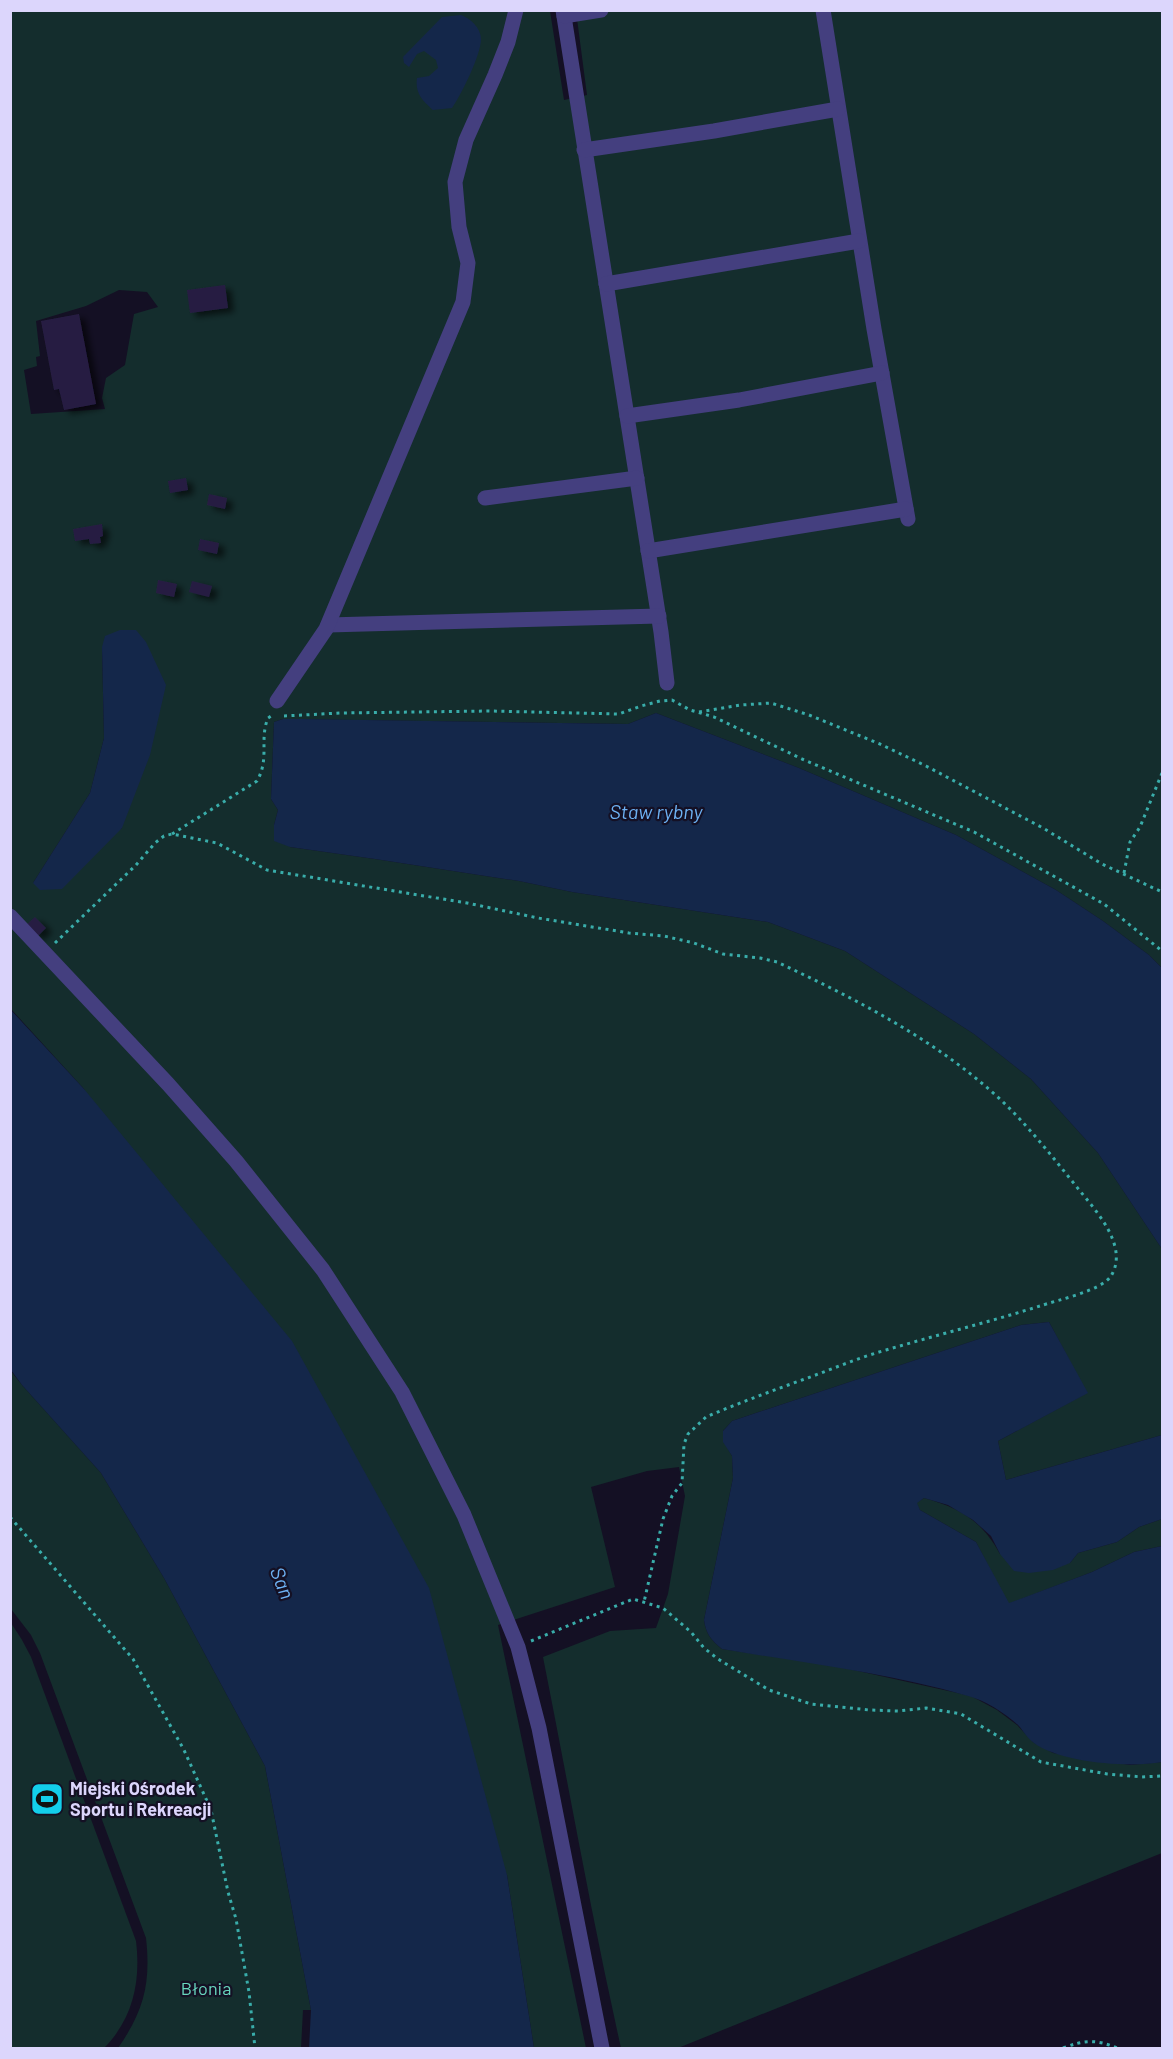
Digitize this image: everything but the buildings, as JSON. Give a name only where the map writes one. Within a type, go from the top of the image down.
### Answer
[{"type":"lane","points":[[277,701],[328,625],[463,302],[468,263],[459,227],[455,182],[466,140],[508,42],[516,10]]},
{"type":"lane","points":[[601,10],[563,13],[659,616],[667,682]]},
{"type":"lane","points":[[648,551],[907,514],[859,242],[824,10]]},
{"type":"lane","points":[[584,150],[714,131],[838,108]]},
{"type":"lane","points":[[606,284],[859,242]]},
{"type":"lane","points":[[627,416],[739,400],[882,373]]},
{"type":"lane","points":[[485,498],[637,478]]},
{"type":"lane","points":[[328,625],[659,616]]},
{"type":"lane","points":[[10,916],[236,1161],[323,1270],[402,1392],[464,1515],[518,1647],[539,1728],[602,2049]]},
{"type":"path","points":[[45,952],[136,865],[155,843],[257,781],[264,769],[264,727],[270,716],[489,711],[619,714],[640,706],[672,700],[690,710],[714,717],[802,759],[975,832],[1104,904],[1162,951]]},
{"type":"path","points":[[697,712],[771,703],[809,715],[926,766],[1044,828],[1102,864],[1162,892]]},
{"type":"path","points":[[1124,873],[1131,842],[1140,827],[1162,773]]},
{"type":"path","points":[[172,834],[217,843],[267,870],[467,903],[538,918],[629,933],[664,936],[694,943],[723,954],[777,962],[878,1014],[958,1064],[1002,1101],[1036,1137],[1086,1199],[1112,1236],[1116,1251],[1114,1264],[1110,1276],[1100,1285],[998,1319],[883,1350],[706,1417],[688,1434],[684,1444],[682,1483],[672,1496],[663,1519],[644,1602]]},
{"type":"path","points":[[10,1517],[134,1659],[184,1750],[211,1810],[236,1920],[249,1992],[255,2049]]},
{"type":"path","points":[[518,1647],[633,1599],[663,1608],[718,1659],[769,1690],[811,1704],[869,1710],[898,1711],[926,1708],[961,1714],[1041,1762],[1107,1774],[1162,1776]]},
{"type":"path","points":[[1063,2049],[1078,2042],[1101,2041],[1117,2049]]},
{"type":"green space","points":[[11,11],[550,11],[564,100],[587,95],[576,11],[1162,11],[1162,968],[1149,955],[1103,921],[1056,890],[956,835],[799,768],[656,713],[628,724],[283,719],[274,722],[271,799],[278,810],[274,825],[290,847],[519,881],[572,892],[768,922],[845,951],[974,1034],[1031,1079],[1098,1153],[1162,1249],[1162,1435],[1006,1480],[998,1441],[1087,1393],[1049,1322],[1021,1325],[732,1421],[723,1431],[724,1442],[732,1456],[733,1478],[704,1620],[710,1636],[722,1649],[831,1665],[971,1696],[997,1710],[1017,1725],[1033,1742],[1053,1753],[1130,1765],[1162,1762],[1162,1853],[678,2048],[621,2048],[590,1902],[543,1657],[610,1631],[656,1628],[668,1594],[685,1496],[679,1467],[647,1471],[591,1487],[615,1587],[498,1625],[586,2048],[534,2048],[507,1875],[84,1089],[11,1009]],"holes":[[[119,290],[147,292],[158,307],[134,314],[125,365],[106,378],[102,398],[105,409],[31,414],[24,370],[37,366],[36,357],[40,356],[36,321],[86,306]],[[102,647],[122,828],[33,883],[90,793],[104,738]]]},
{"type":"green space","name":"Błonia","points":[[10,1370],[101,1473],[164,1578],[265,1766],[311,2010],[303,2010],[301,2048],[118,2048],[134,2022],[144,1996],[147,1969],[146,1938],[40,1653],[31,1635],[11,1609]]},
{"type":"green space","points":[[924,1498],[949,1506],[969,1517],[986,1533],[1000,1554],[1070,1563],[1078,1553],[1117,1542],[1139,1527],[1162,1519],[1162,1546],[1134,1552],[1092,1572],[1008,1604],[976,1542],[920,1510],[916,1503]]},
{"type":"green space","name":"Miejski Ośrodek Sportu i Rekreacji","points":[[11,1623],[31,1657],[136,1941],[137,1971],[133,1999],[122,2025],[104,2048],[11,2048]]},
{"type":"water","points":[[461,15],[468,18],[479,31],[481,39],[478,55],[452,108],[433,110],[420,96],[417,78],[429,76],[438,68],[436,60],[424,51],[417,54],[409,67],[404,63],[403,57],[442,17]]},
{"type":"water","points":[[120,630],[136,630],[146,642],[166,685],[150,755],[122,828],[62,889],[40,890],[33,883],[90,793],[104,738],[102,647],[105,636]]},
{"type":"water","name":"Staw rybny","points":[[656,713],[799,768],[956,835],[1056,890],[1103,921],[1149,955],[1162,968],[1162,1249],[1098,1153],[1031,1079],[974,1034],[845,951],[768,922],[572,892],[519,881],[290,847],[274,841],[274,825],[278,810],[271,799],[274,722],[283,719],[302,719],[628,724]]},
{"type":"water","name":"San","points":[[10,1009],[84,1089],[292,1341],[429,1588],[507,1875],[534,2048],[309,2048],[311,2010],[265,1766],[164,1578],[101,1473],[11,1370]]},
{"type":"water","points":[[1049,1322],[1088,1393],[998,1441],[1006,1480],[1162,1435],[1162,1519],[1139,1527],[1117,1542],[1078,1553],[1070,1563],[1053,1570],[1029,1573],[1014,1571],[1000,1554],[991,1536],[973,1520],[948,1505],[924,1498],[917,1503],[920,1510],[976,1542],[1009,1603],[1092,1572],[1134,1552],[1162,1546],[1162,1762],[1115,1764],[1061,1755],[1034,1743],[1008,1717],[975,1698],[877,1675],[722,1649],[715,1643],[708,1633],[704,1620],[733,1478],[732,1456],[723,1442],[723,1431],[732,1421],[1021,1325]]},
{"type":"place","name":"Miejski Ośrodek Sportu i Rekreacji","points":[[47,1799]]}]
